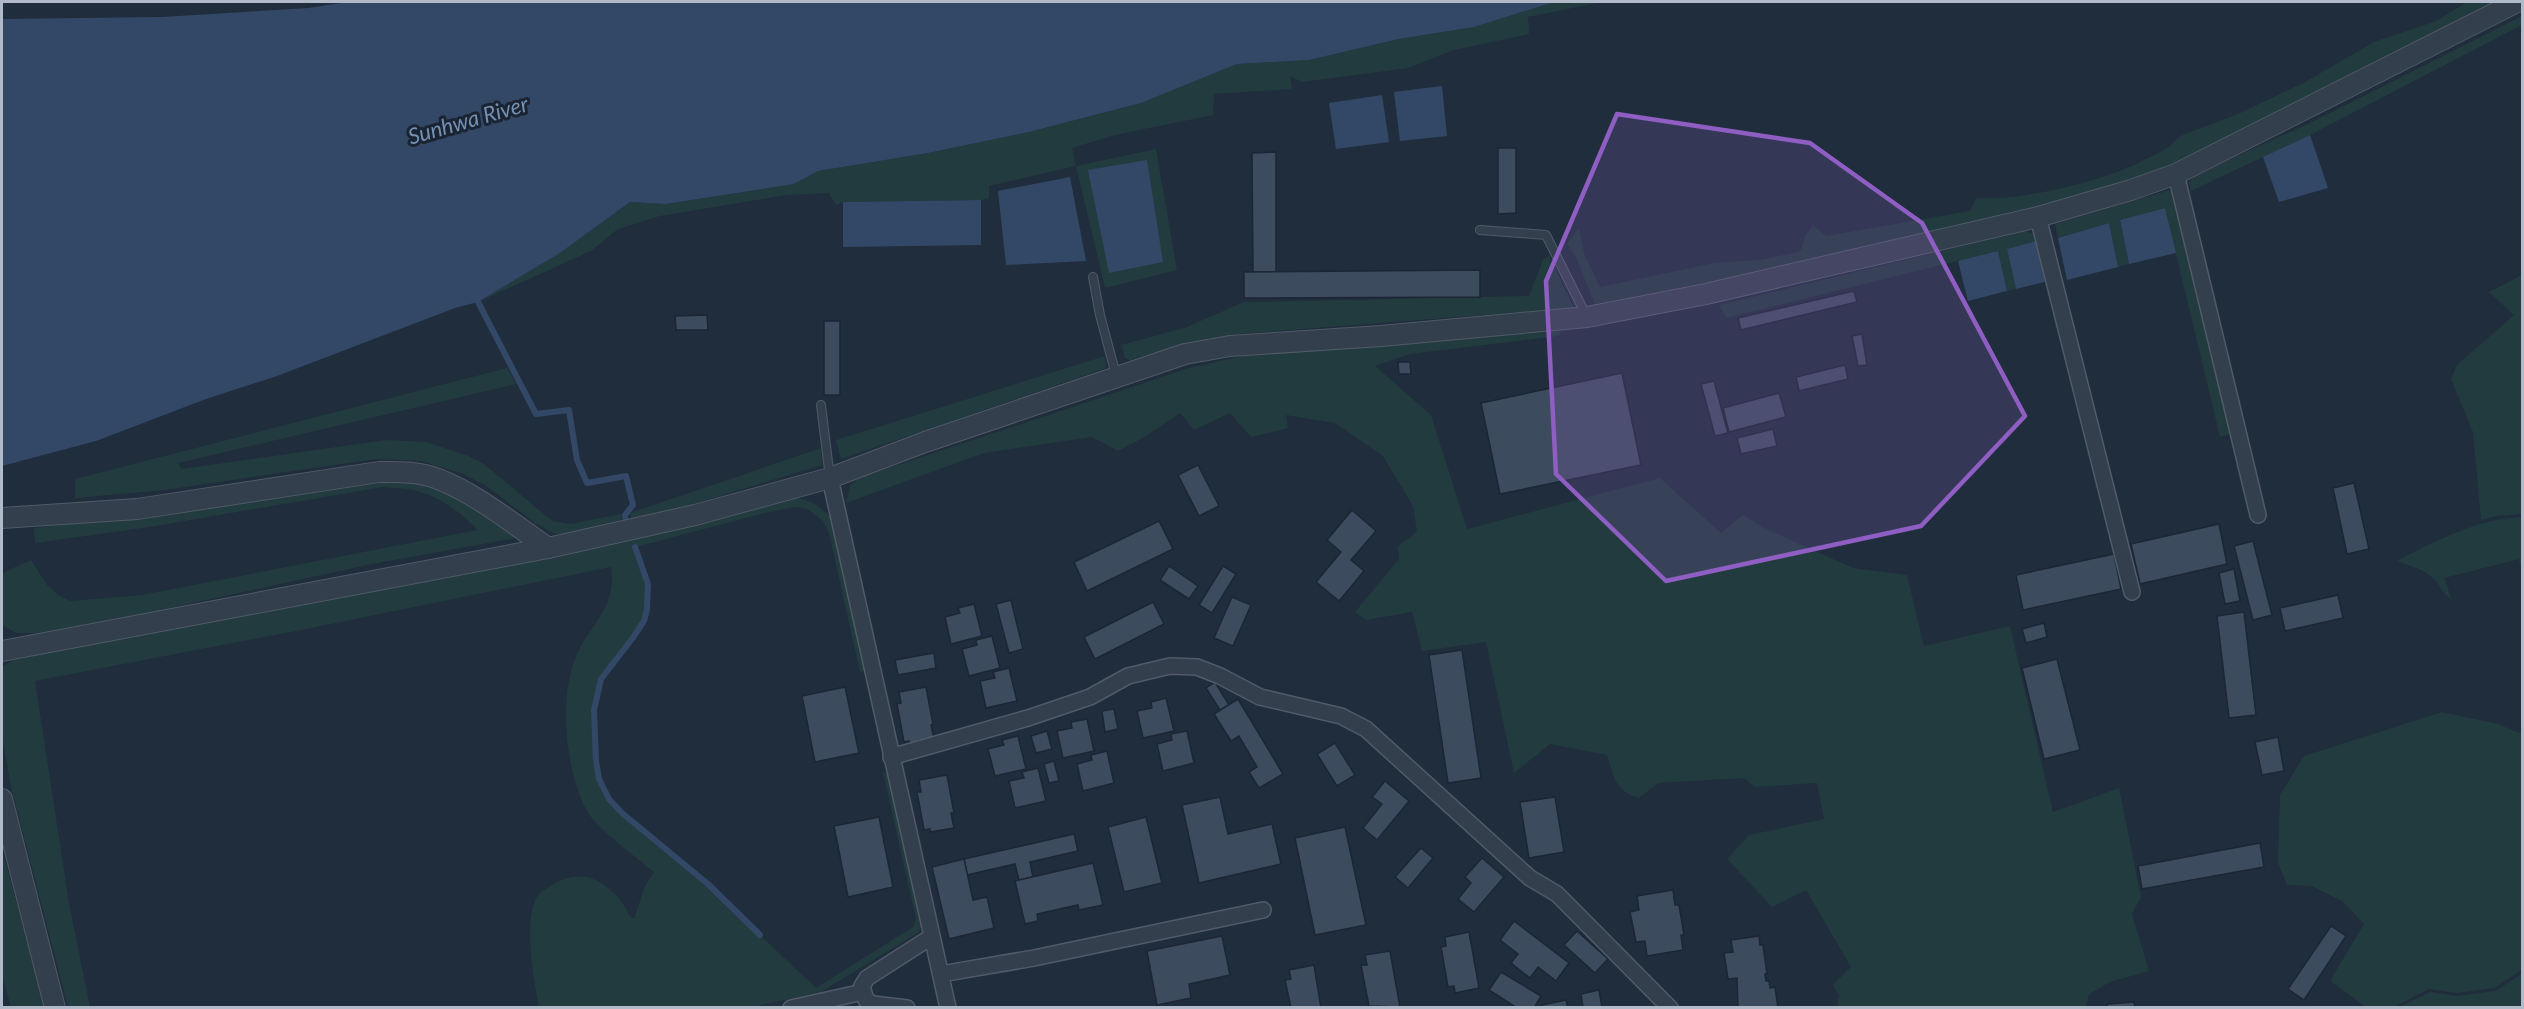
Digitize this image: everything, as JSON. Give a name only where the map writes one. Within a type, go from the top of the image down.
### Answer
[{"type":"street","points":[[2,651],[548,548],[695,515],[830,478],[925,442],[1185,354],[1230,346],[1381,336],[1587,317],[1717,291],[2038,217],[2131,190],[2176,174],[2517,2]]},
{"type":"street","points":[[2176,174],[2258,515]]},
{"type":"street","points":[[2038,217],[2132,592]]},
{"type":"street","points":[[2,518],[137,509],[379,472],[406,472],[426,475],[448,484],[548,548]]},
{"type":"street","points":[[830,478],[948,1008]]},
{"type":"street","points":[[891,757],[1028,718],[1090,697],[1128,676],[1170,666],[1197,667],[1260,697],[1341,716],[1366,729],[1530,878],[1557,894],[1670,1008]]},
{"type":"street","points":[[2,799],[55,1008]]},
{"type":"street","points":[[941,974],[1263,910]]},
{"type":"street","points":[[907,1008],[873,1004],[866,1000],[862,986],[867,978],[931,937]]},
{"type":"street","points":[[791,1008],[863,992]]},
{"type":"lane","points":[[1480,230],[1546,235],[1587,317]]},
{"type":"lane","points":[[1093,277],[1116,376]]},
{"type":"lane","points":[[821,405],[830,478]]},
{"type":"highlighted area","points":[[1617,114],[1810,143],[1922,223],[2025,416],[1921,526],[1666,581],[1556,474],[1546,281]]},
{"type":"green space","points":[[1554,2],[1602,2],[1528,17],[1529,34],[1454,50],[1408,68],[1302,82],[1290,76],[1292,89],[1214,94],[1213,115],[1115,135],[1072,148],[1076,166],[989,186],[989,198],[981,200],[843,202],[836,205],[829,193],[786,195],[660,216],[618,229],[591,251],[478,302],[560,253],[630,202],[666,204],[794,184],[818,171],[928,153],[1029,132],[1141,103],[1237,64],[1309,60],[1399,39],[1474,27]]},
{"type":"green space","points":[[2467,2],[2495,2],[2356,75],[2155,174],[2036,211],[1656,296],[1595,304],[1577,260],[1567,243],[1579,228],[1584,253],[1600,287],[1714,263],[1759,260],[1798,252],[1813,225],[1826,236],[1970,211],[1976,198],[2039,193],[2086,182],[2129,167],[2167,148],[2182,135],[2238,114],[2303,83],[2374,42],[2436,21]]},
{"type":"green space","points":[[2522,16],[2522,25],[2310,135],[2191,191],[2189,183],[2195,175],[2314,121]]},
{"type":"green space","points":[[1156,149],[1177,270],[1105,288],[1076,166]]},
{"type":"green space","points":[[2170,190],[2176,197],[2232,433],[2220,437],[2165,208],[2120,220],[2129,264],[2118,267],[2109,223],[2058,238],[2055,224]]},
{"type":"green space","points":[[2025,231],[2035,234],[2037,241],[2007,249],[2016,289],[2007,291],[1998,251],[1726,318],[1719,305]]},
{"type":"green space","points":[[1549,256],[1574,308],[1239,334],[1193,342],[1130,360],[1125,358],[1121,345],[1184,328],[1244,302],[1529,296],[1543,260]]},
{"type":"green space","points":[[2522,275],[2522,514],[2481,520],[2473,432],[2451,379],[2457,365],[2514,315],[2489,292]]},
{"type":"green space","points":[[1561,330],[1559,336],[1410,354],[1375,366],[1431,415],[1467,529],[1660,478],[1721,533],[1743,515],[1762,527],[1853,568],[1907,575],[1924,646],[2010,626],[2053,812],[2119,788],[2141,897],[2132,914],[2149,971],[2110,982],[2089,994],[2086,1006],[1837,1007],[1839,995],[1833,985],[1851,967],[1806,890],[1772,907],[1727,859],[1749,835],[1824,819],[1817,783],[1755,787],[1744,778],[1658,783],[1639,798],[1620,787],[1607,755],[1550,744],[1514,773],[1486,642],[1422,651],[1412,612],[1366,620],[1355,612],[1399,559],[1398,546],[1417,532],[1413,506],[1383,456],[1335,423],[1286,415],[1288,428],[1251,437],[1230,413],[1194,430],[1180,413],[1143,438],[1118,451],[1092,437],[984,453],[846,503],[850,486],[859,478],[1189,368],[1243,356]]},
{"type":"green space","points":[[1105,356],[1106,368],[841,459],[836,440]]},
{"type":"green space","points":[[507,368],[516,384],[178,463],[181,469],[386,440],[426,442],[468,456],[484,464],[552,521],[571,524],[621,514],[622,525],[576,535],[555,534],[535,523],[485,485],[463,474],[421,461],[375,459],[165,490],[75,498],[75,479]]},
{"type":"green space","points":[[821,448],[822,465],[631,523],[630,513]]},
{"type":"green space","points":[[369,479],[417,480],[459,498],[516,538],[372,564],[142,614],[38,633],[16,633],[2,625],[2,573],[31,560],[47,585],[70,601],[142,595],[477,530],[465,518],[434,497],[413,490],[383,487],[150,527],[35,543],[34,528],[135,517]]},
{"type":"green space","points":[[789,497],[814,504],[833,520],[867,670],[860,672],[829,533],[823,521],[807,509],[797,507],[773,511],[636,547],[634,545],[637,562],[646,585],[646,609],[642,621],[631,638],[599,679],[593,710],[593,738],[598,780],[608,800],[621,814],[707,885],[816,988],[913,927],[916,919],[883,772],[891,776],[922,924],[919,932],[821,992],[752,1007],[539,1007],[532,965],[530,931],[534,903],[540,893],[564,879],[577,876],[587,877],[598,881],[613,892],[634,919],[645,886],[654,872],[594,821],[581,798],[574,779],[570,757],[566,713],[571,671],[577,654],[607,603],[612,581],[611,567],[35,681],[69,903],[90,1007],[68,1007],[11,787],[2,736],[2,667],[15,659],[631,539]]},
{"type":"green space","points":[[2522,517],[2522,573],[2519,559],[2444,578],[2452,600],[2428,574],[2397,561],[2442,538],[2473,526]]},
{"type":"green space","points":[[2442,712],[2498,724],[2522,734],[2522,970],[2494,988],[2457,993],[2429,989],[2394,1007],[2366,1007],[2330,981],[2364,924],[2343,902],[2312,886],[2287,885],[2278,863],[2280,795],[2304,756]]},
{"type":"green space","points":[[2,849],[45,1007],[11,1007],[2,976]]},
{"type":"green space","points":[[2522,974],[2522,1007],[2399,1007],[2430,992],[2457,996],[2495,991]]},
{"type":"water","name":"Sunhwa River","points":[[348,2],[1554,2],[1474,27],[1399,39],[1309,60],[1237,64],[1141,103],[1029,132],[928,153],[818,171],[794,184],[666,204],[630,202],[560,253],[478,302],[455,308],[277,376],[206,399],[96,441],[2,466],[2,19],[162,17],[308,8]]},
{"type":"water","points":[[1442,86],[1447,136],[1400,141],[1394,92]]},
{"type":"water","points":[[1382,95],[1389,142],[1336,149],[1329,103]]},
{"type":"water","points":[[2310,135],[2328,188],[2279,202],[2263,157]]},
{"type":"water","points":[[1147,160],[1163,262],[1109,273],[1088,170]]},
{"type":"water","points":[[1070,177],[1086,261],[1006,265],[998,191]]},
{"type":"water","points":[[981,200],[981,245],[843,247],[843,202]]},
{"type":"water","points":[[2165,208],[2176,253],[2129,264],[2120,220]]},
{"type":"water","points":[[2109,223],[2118,267],[2067,280],[2058,238]]},
{"type":"water","points":[[2037,241],[2048,281],[2016,289],[2007,249]]},
{"type":"water","points":[[1998,251],[2007,291],[1968,301],[1958,261]]},
{"type":"building","points":[[1498,148],[1516,148],[1516,213],[1498,214]]},
{"type":"building","points":[[1276,152],[1276,272],[1253,272],[1252,153]]},
{"type":"building","points":[[1480,270],[1480,297],[1244,298],[1244,272]]},
{"type":"building","points":[[1854,291],[1857,302],[1741,330],[1738,318]]},
{"type":"building","points":[[707,315],[708,330],[676,330],[675,316]]},
{"type":"building","points":[[824,321],[840,321],[840,395],[824,395]]},
{"type":"building","points":[[1862,334],[1867,365],[1858,366],[1852,336]]},
{"type":"building","points":[[1398,362],[1410,362],[1411,374],[1399,374]]},
{"type":"building","points":[[1845,365],[1848,379],[1799,391],[1796,377]]},
{"type":"building","points":[[1622,373],[1641,465],[1500,494],[1481,403]]},
{"type":"building","points":[[1714,381],[1728,433],[1715,436],[1701,384]]},
{"type":"building","points":[[1779,393],[1786,417],[1729,432],[1723,408]]},
{"type":"building","points":[[1773,429],[1777,446],[1741,454],[1737,438]]},
{"type":"building","points":[[1198,465],[1219,506],[1199,516],[1178,475]]},
{"type":"building","points":[[2354,483],[2369,549],[2347,554],[2333,488]]},
{"type":"building","points":[[1352,510],[1376,531],[1351,560],[1364,571],[1339,601],[1316,582],[1341,552],[1327,540]]},
{"type":"building","points":[[1159,521],[1173,549],[1087,591],[1074,562]]},
{"type":"building","points":[[2219,524],[2227,564],[2140,584],[2131,544]]},
{"type":"building","points":[[2253,541],[2272,615],[2253,620],[2234,546]]},
{"type":"building","points":[[2114,554],[2121,589],[2023,610],[2016,575]]},
{"type":"building","points":[[1169,566],[1198,586],[1189,599],[1160,580]]},
{"type":"building","points":[[1223,566],[1236,574],[1212,613],[1199,605]]},
{"type":"building","points":[[2234,569],[2240,601],[2225,604],[2219,573]]},
{"type":"building","points":[[2338,595],[2343,618],[2285,631],[2280,608]]},
{"type":"building","points":[[1232,597],[1251,605],[1233,646],[1214,638]]},
{"type":"building","points":[[1011,600],[1023,649],[1009,653],[996,604]]},
{"type":"building","points":[[1153,602],[1164,624],[1095,659],[1084,637]]},
{"type":"building","points":[[974,604],[982,636],[951,644],[945,617],[960,613],[958,608]]},
{"type":"building","points":[[2244,612],[2256,715],[2229,718],[2217,616]]},
{"type":"building","points":[[2044,623],[2047,637],[2026,643],[2022,629]]},
{"type":"building","points":[[992,636],[1000,668],[969,676],[962,649],[977,645],[976,640]]},
{"type":"building","points":[[1462,650],[1481,778],[1448,783],[1429,655]]},
{"type":"building","points":[[934,653],[936,668],[898,675],[895,660]]},
{"type":"building","points":[[2057,659],[2080,750],[2044,759],[2022,668]]},
{"type":"building","points":[[1009,668],[1017,701],[986,708],[980,681],[995,678],[993,672]]},
{"type":"building","points":[[1215,682],[1229,705],[1220,710],[1206,688]]},
{"type":"building","points":[[845,687],[859,753],[815,762],[802,696]]},
{"type":"building","points":[[926,687],[934,739],[910,744],[909,741],[904,742],[897,704],[901,703],[899,692]]},
{"type":"building","points":[[1166,698],[1174,731],[1143,738],[1137,711],[1152,708],[1151,702]]},
{"type":"building","points":[[1238,699],[1283,774],[1259,788],[1249,772],[1257,767],[1239,736],[1231,741],[1214,714]]},
{"type":"building","points":[[1114,709],[1118,729],[1105,732],[1102,711]]},
{"type":"building","points":[[1087,719],[1094,751],[1063,758],[1057,731],[1072,728],[1071,722]]},
{"type":"building","points":[[1047,731],[1052,749],[1036,753],[1031,736]]},
{"type":"building","points":[[1187,731],[1194,763],[1163,771],[1157,744],[1172,740],[1171,734]]},
{"type":"building","points":[[1018,736],[1026,769],[995,776],[988,749],[1004,745],[1002,740]]},
{"type":"building","points":[[2278,737],[2284,771],[2262,775],[2255,742]]},
{"type":"building","points":[[1335,743],[1355,775],[1337,786],[1317,754]]},
{"type":"building","points":[[1107,751],[1114,783],[1083,791],[1077,764],[1092,760],[1091,755]]},
{"type":"building","points":[[1054,761],[1059,781],[1049,783],[1044,764]]},
{"type":"building","points":[[1038,768],[1046,801],[1015,808],[1009,781],[1024,778],[1022,772]]},
{"type":"building","points":[[947,775],[954,813],[951,813],[954,828],[930,832],[930,829],[924,830],[917,792],[921,792],[919,780]]},
{"type":"building","points":[[1385,781],[1409,801],[1377,840],[1363,828],[1382,804],[1372,797]]},
{"type":"building","points":[[1220,797],[1228,834],[1272,824],[1281,864],[1199,883],[1182,805]]},
{"type":"building","points":[[1555,797],[1564,852],[1529,858],[1520,802]]},
{"type":"building","points":[[879,817],[893,887],[848,897],[834,826]]},
{"type":"building","points":[[1146,817],[1162,883],[1124,892],[1108,827]]},
{"type":"building","points":[[1345,827],[1366,925],[1315,935],[1295,838]]},
{"type":"building","points":[[1074,834],[1078,851],[1030,862],[1033,877],[1019,880],[1015,864],[967,875],[964,859]]},
{"type":"building","points":[[2260,843],[2264,867],[2142,889],[2138,866]]},
{"type":"building","points":[[1421,848],[1433,858],[1408,888],[1395,877]]},
{"type":"building","points":[[1482,858],[1504,877],[1474,912],[1458,899],[1471,883],[1465,877]]},
{"type":"building","points":[[964,859],[973,900],[987,897],[994,928],[949,939],[932,867]]},
{"type":"building","points":[[1093,863],[1103,905],[1079,910],[1078,905],[1037,914],[1038,921],[1025,924],[1015,881]]},
{"type":"building","points":[[1673,890],[1675,905],[1679,905],[1684,935],[1681,935],[1683,950],[1647,956],[1645,941],[1636,942],[1630,912],[1639,910],[1637,896]]},
{"type":"building","points":[[1514,921],[1569,963],[1556,981],[1538,967],[1530,978],[1511,963],[1518,954],[1500,940]]},
{"type":"building","points":[[2331,926],[2346,936],[2304,1000],[2288,989]]},
{"type":"building","points":[[1577,931],[1608,959],[1595,973],[1564,945]]},
{"type":"building","points":[[1469,932],[1479,988],[1455,993],[1454,986],[1448,987],[1441,947],[1446,946],[1445,937]]},
{"type":"building","points":[[1222,936],[1230,975],[1189,984],[1191,998],[1157,1005],[1147,951]]},
{"type":"building","points":[[1759,936],[1760,945],[1763,945],[1766,981],[1769,981],[1770,988],[1775,987],[1778,1008],[1738,1008],[1737,978],[1728,979],[1724,953],[1733,952],[1731,940]]},
{"type":"building","points":[[1390,951],[1400,1007],[1369,1006],[1361,965],[1367,965],[1365,955]]},
{"type":"building","points":[[1314,965],[1321,1008],[1291,1008],[1285,980],[1291,979],[1289,970]]},
{"type":"building","points":[[1501,972],[1541,996],[1534,1008],[1517,1008],[1489,990]]},
{"type":"building","points":[[1599,990],[1602,1008],[1583,1008],[1581,994]]},
{"type":"building","points":[[1566,1000],[1568,1008],[1542,1008],[1542,1005]]},
{"type":"building","points":[[2134,1002],[2135,1008],[2107,1008],[2107,1004]]},
{"type":"waterway","points":[[478,302],[536,414],[569,410],[577,460],[587,483],[626,476],[633,505],[625,515],[626,524]]},
{"type":"waterway","points":[[635,547],[648,584],[647,609],[644,621],[601,679],[594,710],[599,779],[609,799],[622,813],[708,884],[760,935]]}]
